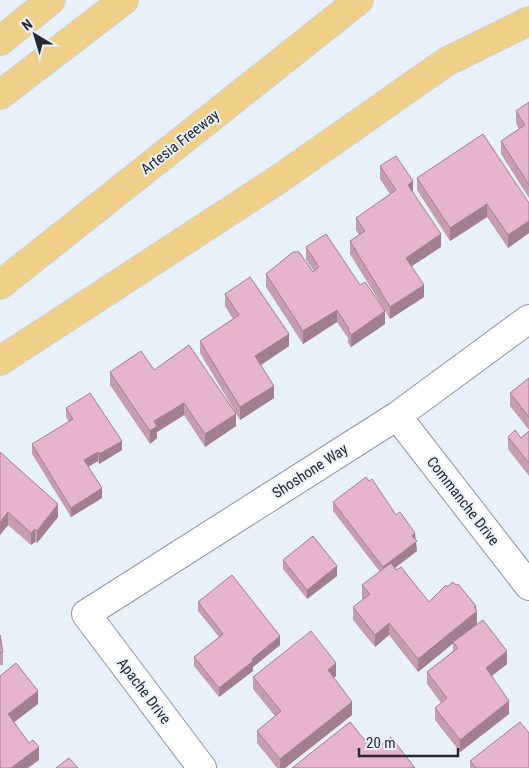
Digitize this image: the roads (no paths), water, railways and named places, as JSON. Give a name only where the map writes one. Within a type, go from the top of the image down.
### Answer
[{"type":"highway","points":[[0,41],[51,0]]},
{"type":"highway","points":[[0,95],[124,0]]},
{"type":"highway","name":"Artesia Freeway","points":[[0,285],[359,0]]},
{"type":"highway","points":[[0,361],[279,179],[446,62],[529,20]]},
{"type":"street","name":"Shoshone Way","points":[[86,614],[397,416],[529,319]]},
{"type":"street","name":"Commanche Drive","points":[[397,416],[529,586]]},
{"type":"street","name":"Apache Drive","points":[[86,614],[202,768]]}]
